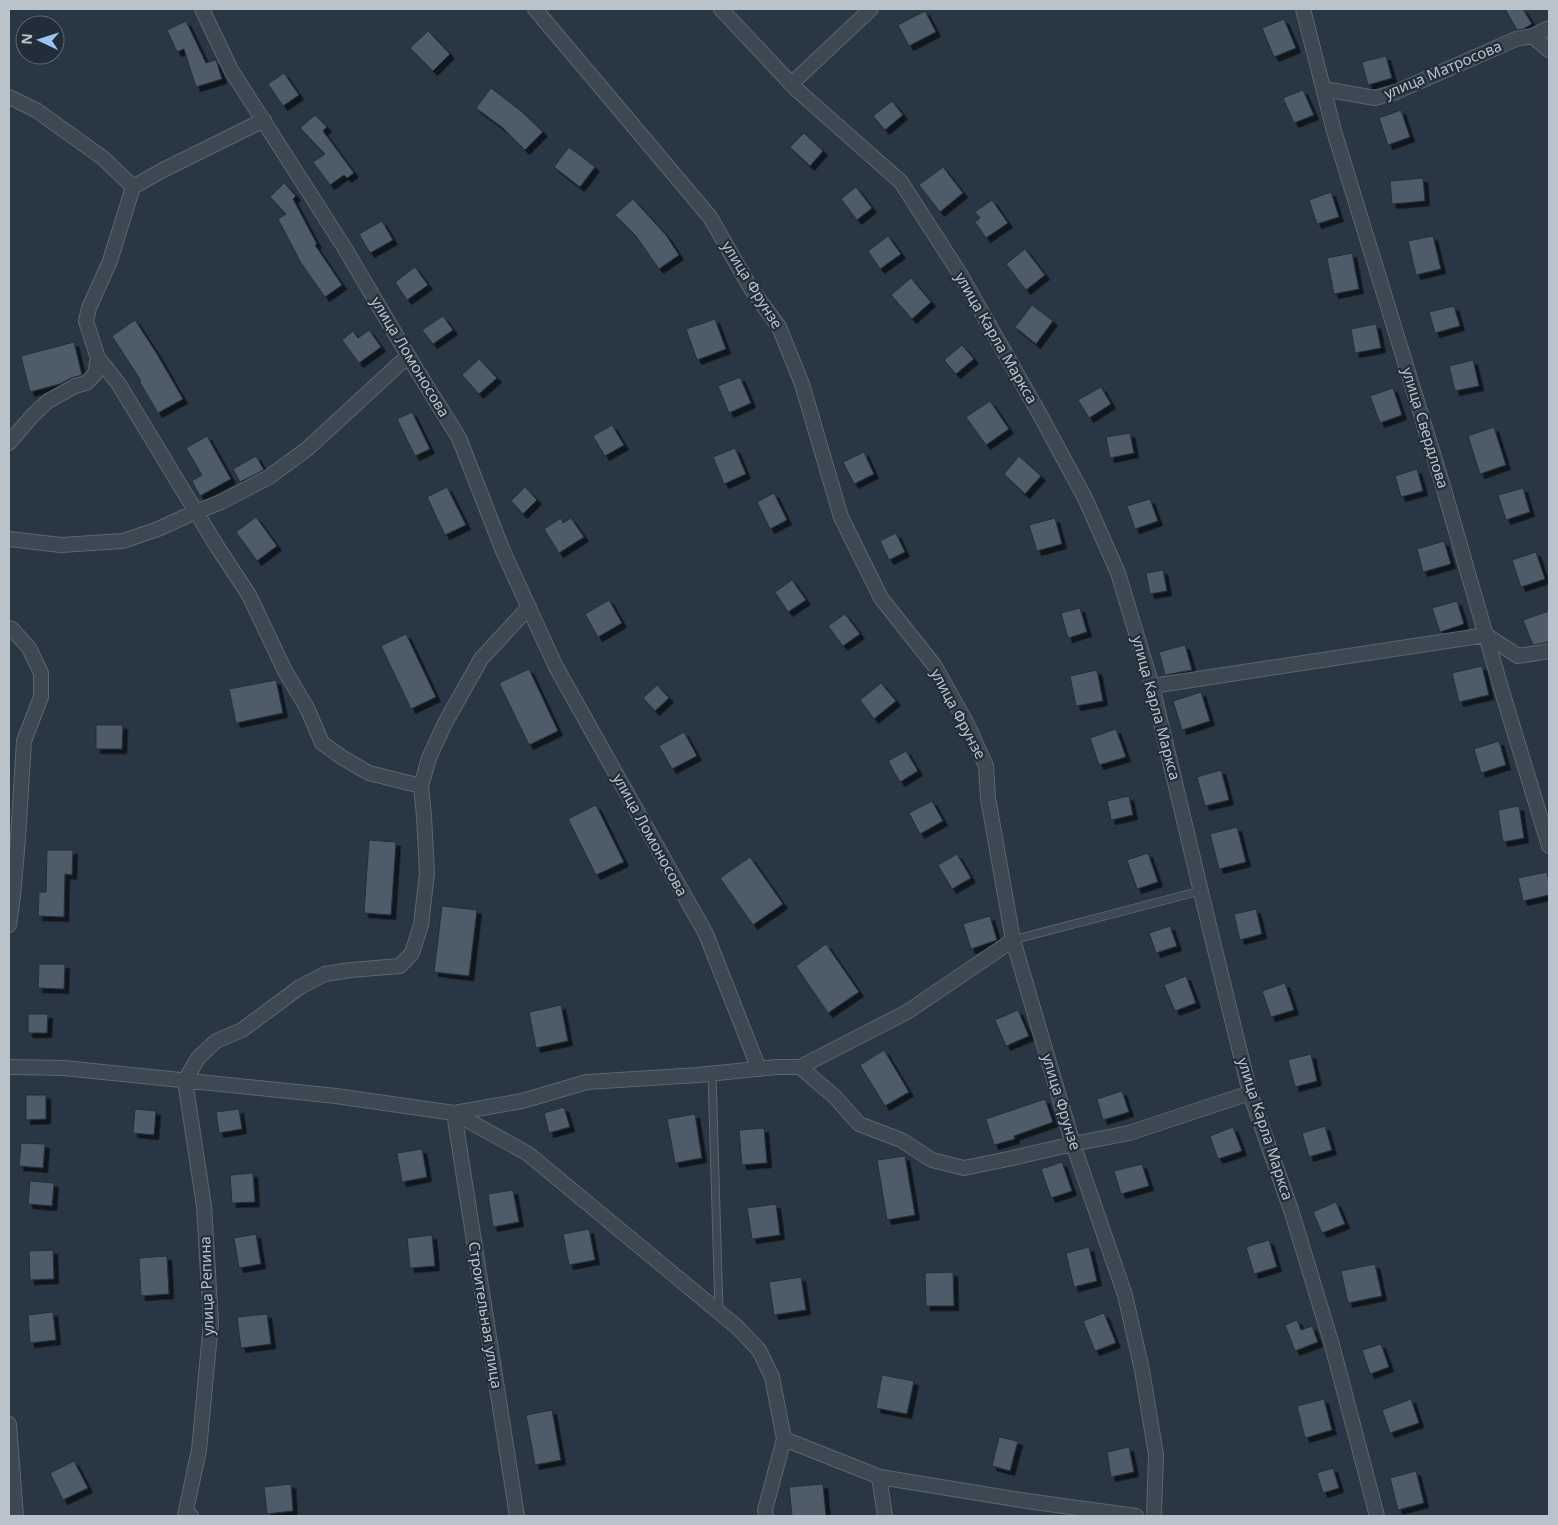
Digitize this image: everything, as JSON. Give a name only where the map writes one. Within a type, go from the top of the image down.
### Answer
[{"type":"street","name":"улица Ломоносова","points":[[202,9],[231,70],[344,247],[459,438],[503,551],[556,667],[706,934],[759,1069]]},
{"type":"street","name":"улица Фрунзе","points":[[535,9],[710,217],[750,287],[779,327],[802,384],[841,517],[881,598],[934,666],[967,724],[986,766],[988,798],[1013,940],[1073,1144],[1125,1295],[1142,1370],[1156,1455],[1154,1516]]},
{"type":"street","name":"улица Карла Маркса","points":[[721,9],[791,84],[900,182],[960,274],[1085,498],[1118,573],[1152,686],[1250,1093],[1292,1213],[1332,1346],[1376,1516]]},
{"type":"street","points":[[791,84],[871,9]]},
{"type":"street","name":"улица Свердлова","points":[[1303,9],[1334,131],[1443,486],[1549,846]]},
{"type":"street","name":"улица Матросова","points":[[1324,88],[1375,98],[1396,92],[1516,39],[1532,36],[1549,28]]},
{"type":"street","points":[[1532,36],[1549,50]]},
{"type":"street","points":[[9,97],[36,110],[103,158],[134,187]]},
{"type":"street","points":[[264,120],[163,170],[134,187],[110,261],[89,308],[86,320],[98,358],[118,383],[218,548],[249,595],[284,671],[307,708],[322,743],[369,773],[421,786]]},
{"type":"street","points":[[9,539],[61,545],[122,541],[158,529],[221,502],[270,477],[308,449],[408,356]]},
{"type":"street","points":[[9,443],[32,416],[48,401],[75,386],[86,383],[95,374],[98,358]]},
{"type":"street","points":[[185,1081],[198,1058],[216,1041],[242,1030],[300,987],[325,974],[400,966],[412,954],[421,925],[427,873],[421,786],[429,758],[445,724],[481,659],[529,607]]},
{"type":"street","points":[[9,628],[29,648],[41,672],[42,697],[24,741],[17,848],[9,925]]},
{"type":"street","points":[[1152,686],[1486,635],[1518,656],[1549,651]]},
{"type":"street","points":[[9,1067],[64,1068],[336,1096],[454,1113],[522,1101],[587,1082],[800,1067],[907,1012],[1013,940]]},
{"type":"street","points":[[800,1067],[835,1097],[859,1124],[901,1140],[932,1160],[964,1168],[1129,1133],[1250,1093]]},
{"type":"street","name":"улица Репина","points":[[185,1081],[204,1206],[211,1322],[199,1450],[185,1515],[191,1516]]},
{"type":"street","points":[[454,1113],[527,1153],[737,1327],[759,1350],[772,1377],[784,1438],[765,1510],[766,1516]]},
{"type":"street","name":"Строительная улица","points":[[454,1113],[516,1516]]},
{"type":"street","points":[[9,1424],[16,1516]]},
{"type":"street","points":[[784,1438],[880,1480],[1136,1516]]},
{"type":"street","points":[[880,1480],[885,1516]]},
{"type":"lane","points":[[1013,940],[1200,891]]},
{"type":"lane","points":[[712,1074],[719,1313]]},
{"type":"building","points":[[1505,9],[1523,9],[1532,24],[1517,30]]},
{"type":"building","points":[[925,11],[936,32],[909,46],[898,25]]},
{"type":"building","points":[[1284,19],[1296,48],[1274,57],[1262,28]]},
{"type":"building","points":[[186,21],[206,63],[216,60],[222,79],[196,87],[184,49],[177,52],[167,30]]},
{"type":"building","points":[[428,31],[450,54],[433,71],[410,48]]},
{"type":"building","points":[[1386,56],[1392,78],[1368,85],[1362,62]]},
{"type":"building","points":[[284,73],[299,95],[283,106],[268,84]]},
{"type":"building","points":[[491,88],[521,111],[543,132],[525,150],[503,128],[476,108]]},
{"type":"building","points":[[1303,90],[1314,115],[1294,123],[1283,98]]},
{"type":"building","points":[[892,101],[903,115],[885,130],[873,116]]},
{"type":"building","points":[[1401,110],[1410,137],[1388,145],[1379,118]]},
{"type":"building","points":[[315,115],[327,127],[323,131],[354,173],[347,178],[344,175],[330,185],[313,162],[325,154],[300,128]]},
{"type":"building","points":[[804,133],[823,151],[810,166],[790,147]]},
{"type":"building","points":[[569,147],[595,167],[580,187],[554,167]]},
{"type":"building","points":[[943,167],[963,193],[940,212],[919,185]]},
{"type":"building","points":[[1423,178],[1425,201],[1392,204],[1390,181]]},
{"type":"building","points":[[284,183],[296,196],[293,199],[317,244],[315,245],[342,285],[325,297],[301,263],[278,219],[286,214],[270,197]]},
{"type":"building","points":[[856,187],[872,208],[857,220],[841,199]]},
{"type":"building","points":[[1331,192],[1339,217],[1317,224],[1309,200]]},
{"type":"building","points":[[633,199],[666,235],[679,255],[659,269],[636,236],[615,215]]},
{"type":"building","points":[[992,200],[1008,223],[986,238],[975,222],[980,218],[975,212]]},
{"type":"building","points":[[382,221],[393,240],[370,253],[359,234]]},
{"type":"building","points":[[888,236],[901,254],[880,269],[868,251]]},
{"type":"building","points":[[1433,236],[1441,269],[1416,275],[1408,241]]},
{"type":"building","points":[[1025,249],[1045,275],[1026,290],[1006,264]]},
{"type":"building","points":[[1352,253],[1359,289],[1334,294],[1327,258]]},
{"type":"building","points":[[415,267],[428,285],[407,300],[395,282]]},
{"type":"building","points":[[911,278],[931,302],[912,319],[891,295]]},
{"type":"building","points":[[1032,305],[1053,321],[1036,344],[1015,327]]},
{"type":"building","points":[[1454,306],[1460,326],[1435,333],[1429,312]]},
{"type":"building","points":[[443,316],[453,330],[433,344],[422,330]]},
{"type":"building","points":[[715,319],[726,349],[697,360],[686,329]]},
{"type":"building","points":[[135,320],[183,399],[158,413],[139,381],[141,381],[112,336]]},
{"type":"building","points":[[1376,324],[1381,348],[1355,353],[1351,329]]},
{"type":"building","points":[[369,330],[381,347],[359,363],[342,340],[353,331],[358,338]]},
{"type":"building","points":[[74,342],[82,375],[60,384],[30,392],[21,356]]},
{"type":"building","points":[[962,345],[974,359],[956,374],[944,360]]},
{"type":"building","points":[[479,359],[497,378],[479,394],[462,375]]},
{"type":"building","points":[[1473,360],[1479,386],[1455,391],[1449,366]]},
{"type":"building","points":[[740,377],[751,403],[729,413],[718,386]]},
{"type":"building","points":[[1101,387],[1111,404],[1089,418],[1078,400]]},
{"type":"building","points":[[1393,388],[1402,415],[1380,423],[1370,396]]},
{"type":"building","points":[[990,401],[1009,429],[986,445],[966,417]]},
{"type":"building","points":[[412,412],[430,449],[415,456],[397,419]]},
{"type":"building","points":[[612,425],[624,445],[605,456],[593,436]]},
{"type":"building","points":[[1494,427],[1506,465],[1480,474],[1468,436]]},
{"type":"building","points":[[1130,433],[1134,453],[1110,458],[1106,437]]},
{"type":"building","points":[[207,436],[231,479],[200,496],[192,481],[202,475],[186,448]]},
{"type":"building","points":[[735,448],[746,474],[724,484],[713,457]]},
{"type":"building","points":[[864,452],[874,474],[854,484],[843,462]]},
{"type":"building","points":[[256,456],[264,470],[240,482],[233,469]]},
{"type":"building","points":[[1019,456],[1041,476],[1025,494],[1004,474]]},
{"type":"building","points":[[1417,469],[1423,491],[1401,497],[1395,476]]},
{"type":"building","points":[[447,487],[466,525],[445,535],[427,497]]},
{"type":"building","points":[[525,487],[537,500],[523,514],[511,501]]},
{"type":"building","points":[[1523,488],[1530,512],[1506,520],[1498,495]]},
{"type":"building","points":[[774,493],[787,520],[770,529],[757,502]]},
{"type":"building","points":[[1150,499],[1158,521],[1135,529],[1127,506]]},
{"type":"building","points":[[256,517],[277,546],[257,561],[236,532]]},
{"type":"building","points":[[561,518],[563,523],[571,518],[584,537],[559,553],[544,529]]},
{"type":"building","points":[[1055,518],[1062,544],[1037,551],[1029,525]]},
{"type":"building","points":[[896,533],[905,552],[889,560],[880,541]]},
{"type":"building","points":[[1444,541],[1451,564],[1423,572],[1417,549]]},
{"type":"building","points":[[1536,552],[1545,579],[1521,587],[1512,560]]},
{"type":"building","points":[[1163,570],[1167,591],[1150,594],[1146,573]]},
{"type":"building","points":[[792,580],[806,600],[788,612],[775,592]]},
{"type":"building","points":[[609,600],[622,623],[598,637],[585,614]]},
{"type":"building","points":[[1457,601],[1464,624],[1440,632],[1432,608]]},
{"type":"building","points":[[1080,608],[1087,632],[1068,638],[1061,613]]},
{"type":"building","points":[[1549,611],[1549,642],[1533,645],[1523,620]]},
{"type":"building","points":[[845,614],[860,634],[843,646],[828,626]]},
{"type":"building","points":[[406,634],[436,697],[411,709],[381,646]]},
{"type":"building","points":[[1185,645],[1192,670],[1165,675],[1159,652]]},
{"type":"building","points":[[1482,666],[1489,695],[1459,702],[1452,673]]},
{"type":"building","points":[[529,669],[558,731],[529,745],[499,683]]},
{"type":"building","points":[[1097,670],[1103,701],[1076,706],[1070,676]]},
{"type":"building","points":[[276,680],[283,713],[236,723],[229,689]]},
{"type":"building","points":[[881,683],[896,701],[874,719],[860,700]]},
{"type":"building","points":[[657,685],[669,698],[655,711],[643,698]]},
{"type":"building","points":[[1201,692],[1210,721],[1182,730],[1173,701]]},
{"type":"building","points":[[96,725],[123,725],[122,749],[96,749]]},
{"type":"building","points":[[1116,729],[1126,757],[1099,765],[1090,738]]},
{"type":"building","points":[[684,732],[697,756],[672,769],[659,746]]},
{"type":"building","points":[[1499,741],[1506,765],[1481,773],[1474,749]]},
{"type":"building","points":[[906,751],[918,771],[900,782],[888,761]]},
{"type":"building","points":[[1221,770],[1229,800],[1205,806],[1197,777]]},
{"type":"building","points":[[1129,796],[1133,815],[1111,820],[1107,801]]},
{"type":"building","points":[[932,801],[943,821],[920,834],[909,813]]},
{"type":"building","points":[[596,805],[624,862],[596,875],[568,819]]},
{"type":"building","points":[[1519,806],[1524,838],[1503,842],[1498,810]]},
{"type":"building","points":[[1237,827],[1246,862],[1219,869],[1210,834]]},
{"type":"building","points":[[369,840],[396,842],[391,915],[364,913]]},
{"type":"building","points":[[47,850],[73,850],[72,875],[65,874],[64,917],[38,916],[39,892],[46,892]]},
{"type":"building","points":[[1148,853],[1158,882],[1137,889],[1127,860]]},
{"type":"building","points":[[957,854],[971,878],[952,889],[938,865]]},
{"type":"building","points":[[750,857],[783,904],[753,925],[720,878]]},
{"type":"building","points":[[1547,872],[1549,895],[1523,901],[1518,878]]},
{"type":"building","points":[[442,906],[477,910],[469,976],[434,972]]},
{"type":"building","points":[[1256,909],[1262,934],[1240,940],[1234,914]]},
{"type":"building","points":[[990,916],[997,940],[971,949],[963,924]]},
{"type":"building","points":[[1170,926],[1177,946],[1156,953],[1149,933]]},
{"type":"building","points":[[826,944],[859,992],[828,1013],[796,966]]},
{"type":"building","points":[[39,964],[65,964],[64,989],[38,988]]},
{"type":"building","points":[[1186,976],[1196,1003],[1175,1011],[1164,985]]},
{"type":"building","points":[[1285,983],[1294,1010],[1271,1017],[1262,991]]},
{"type":"building","points":[[561,1005],[568,1041],[536,1048],[529,1012]]},
{"type":"building","points":[[1018,1010],[1029,1036],[1006,1046],[995,1020]]},
{"type":"building","points":[[28,1014],[48,1014],[47,1033],[28,1033]]},
{"type":"building","points":[[884,1050],[909,1092],[885,1106],[860,1065]]},
{"type":"building","points":[[1311,1054],[1317,1081],[1295,1087],[1288,1060]]},
{"type":"building","points":[[1122,1091],[1129,1112],[1103,1120],[1097,1099]]},
{"type":"building","points":[[26,1095],[46,1095],[46,1119],[26,1120]]},
{"type":"building","points":[[1045,1099],[1053,1122],[1014,1136],[1015,1139],[994,1145],[986,1119]]},
{"type":"building","points":[[564,1107],[570,1127],[549,1133],[544,1113]]},
{"type":"building","points":[[135,1109],[156,1111],[154,1135],[133,1133]]},
{"type":"building","points":[[239,1109],[242,1129],[219,1133],[216,1112]]},
{"type":"building","points":[[695,1114],[702,1158],[675,1163],[667,1119]]},
{"type":"building","points":[[1325,1126],[1332,1150],[1309,1157],[1302,1133]]},
{"type":"building","points":[[1233,1127],[1242,1151],[1218,1159],[1210,1136]]},
{"type":"building","points":[[764,1128],[767,1163],[742,1165],[739,1130]]},
{"type":"building","points":[[21,1143],[45,1144],[43,1168],[19,1166]]},
{"type":"building","points":[[422,1149],[427,1177],[402,1182],[397,1153]]},
{"type":"building","points":[[905,1156],[915,1215],[887,1220],[877,1160]]},
{"type":"building","points":[[1062,1162],[1072,1191],[1051,1198],[1041,1169]]},
{"type":"building","points":[[1142,1164],[1149,1186],[1121,1194],[1114,1171]]},
{"type":"building","points":[[253,1173],[255,1202],[232,1203],[230,1175]]},
{"type":"building","points":[[30,1181],[54,1183],[52,1206],[28,1204]]},
{"type":"building","points":[[513,1190],[519,1222],[493,1227],[488,1194]]},
{"type":"building","points":[[1336,1202],[1345,1224],[1322,1233],[1313,1212]]},
{"type":"building","points":[[776,1204],[780,1235],[752,1239],[747,1208]]},
{"type":"building","points":[[589,1229],[595,1260],[569,1265],[563,1234]]},
{"type":"building","points":[[256,1234],[261,1264],[239,1268],[234,1238]]},
{"type":"building","points":[[432,1235],[435,1266],[410,1268],[407,1238]]},
{"type":"building","points":[[1269,1240],[1277,1267],[1254,1274],[1246,1247]]},
{"type":"building","points":[[1089,1247],[1097,1281],[1074,1287],[1066,1253]]},
{"type":"building","points":[[53,1250],[54,1279],[30,1280],[29,1251]]},
{"type":"building","points":[[167,1256],[169,1294],[141,1296],[139,1258]]},
{"type":"building","points":[[1375,1264],[1382,1296],[1348,1303],[1341,1271]]},
{"type":"building","points":[[953,1272],[954,1306],[926,1306],[925,1273]]},
{"type":"building","points":[[801,1277],[806,1310],[774,1315],[769,1282]]},
{"type":"building","points":[[53,1312],[56,1340],[30,1343],[28,1315]]},
{"type":"building","points":[[1104,1313],[1116,1343],[1095,1351],[1083,1321]]},
{"type":"building","points":[[267,1314],[271,1344],[241,1348],[237,1317]]},
{"type":"building","points":[[1297,1320],[1301,1330],[1312,1326],[1318,1342],[1295,1351],[1285,1325]]},
{"type":"building","points":[[1381,1344],[1389,1367],[1370,1374],[1362,1350]]},
{"type":"building","points":[[882,1375],[914,1381],[907,1414],[876,1408]]},
{"type":"building","points":[[1324,1399],[1332,1430],[1305,1438],[1297,1406]]},
{"type":"building","points":[[1411,1399],[1419,1423],[1390,1433],[1382,1410]]},
{"type":"building","points":[[552,1410],[561,1460],[535,1465],[526,1415]]},
{"type":"building","points":[[999,1437],[1018,1441],[1010,1471],[992,1466]]},
{"type":"building","points":[[1129,1447],[1134,1472],[1111,1477],[1107,1452]]},
{"type":"building","points":[[74,1461],[88,1488],[63,1500],[50,1473]]},
{"type":"building","points":[[1333,1468],[1339,1488],[1323,1493],[1317,1473]]},
{"type":"building","points":[[1416,1471],[1424,1503],[1398,1510],[1390,1478]]},
{"type":"building","points":[[291,1484],[293,1511],[267,1514],[264,1487]]},
{"type":"building","points":[[823,1484],[826,1516],[792,1516],[789,1487]]}]
